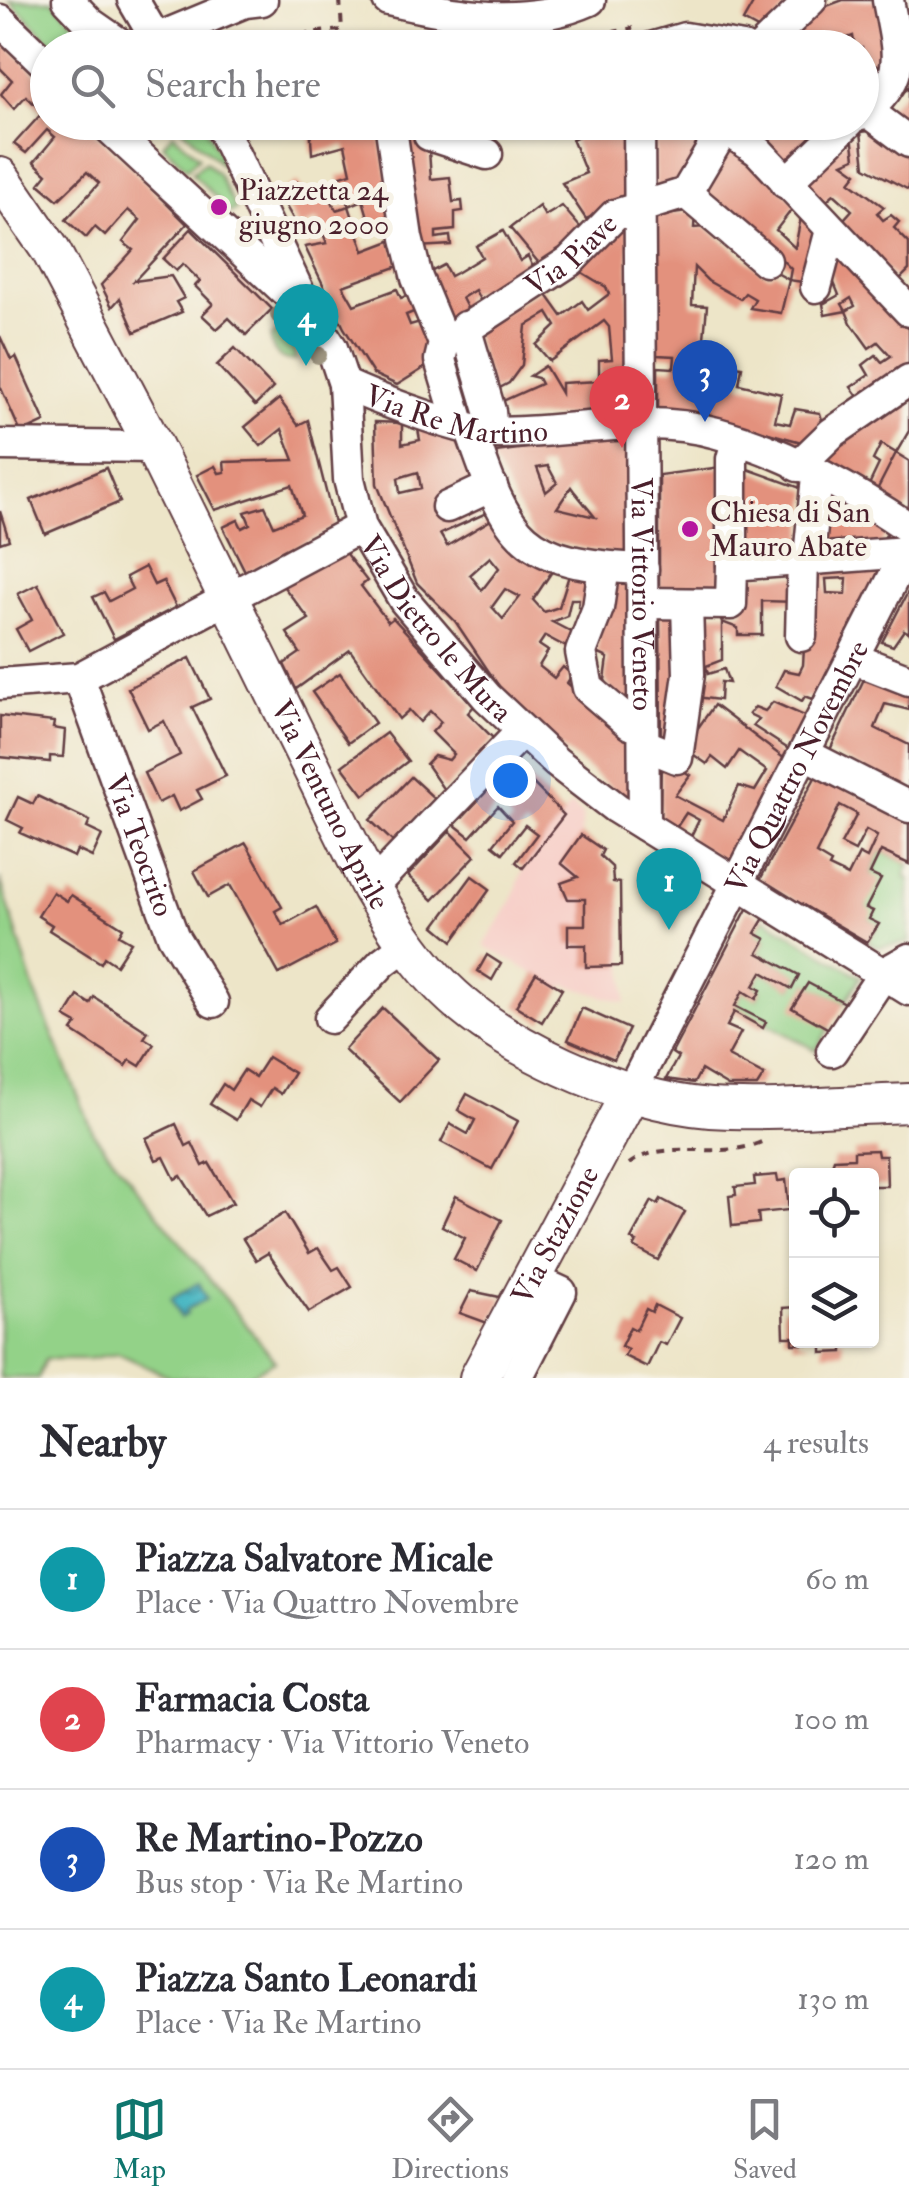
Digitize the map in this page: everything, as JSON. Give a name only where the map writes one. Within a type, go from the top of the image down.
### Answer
[{"type":"main road","name":"Via Ventuno Aprile","points":[[0,177],[51,252],[154,447],[225,599],[371,888],[406,945],[440,985],[500,1031],[563,1065],[631,1092],[711,1108],[909,1103]]},
{"type":"main road","name":"Via Stazione","points":[[503,1369],[533,1278],[631,1092]]},
{"type":"street","points":[[68,0],[100,30]]},
{"type":"street","points":[[134,0],[147,30]]},
{"type":"street","points":[[182,30],[245,2],[262,0]]},
{"type":"street","points":[[388,0],[478,18],[522,18],[590,0]]},
{"type":"street","points":[[780,30],[812,0]]},
{"type":"street","points":[[879,98],[891,88],[898,68],[888,0]]},
{"type":"street","points":[[0,20],[30,49]]},
{"type":"street","points":[[879,126],[909,142]]},
{"type":"street","name":"Via Re Martino","points":[[122,140],[310,314],[332,348],[344,384],[374,398],[473,428],[642,424],[717,433],[808,471],[908,542]]},
{"type":"street","points":[[228,140],[310,314]]},
{"type":"street","points":[[393,140],[417,278],[454,335],[440,360],[473,428],[499,505],[530,547],[566,562],[643,569]]},
{"type":"street","points":[[442,140],[487,154]]},
{"type":"street","name":"Via Vittorio Veneto","points":[[639,140],[644,603],[637,734],[644,825]]},
{"type":"street","points":[[718,140],[686,192],[766,261]]},
{"type":"street","points":[[744,140],[909,311]]},
{"type":"street","points":[[786,183],[833,140]]},
{"type":"street","name":"Via Piave","points":[[454,335],[570,262],[616,215],[686,192]]},
{"type":"street","points":[[816,287],[832,230]]},
{"type":"street","points":[[801,636],[808,471],[832,433],[909,380]]},
{"type":"street","name":"Via Dietro le Mura","points":[[344,384],[349,479],[361,527],[404,600],[522,731],[583,784],[739,887],[901,974]]},
{"type":"street","points":[[644,603],[731,604],[732,460],[737,441]]},
{"type":"street","points":[[0,445],[154,447]]},
{"type":"street","points":[[447,508],[492,486]]},
{"type":"street","points":[[0,684],[79,678],[361,527]]},
{"type":"street","points":[[732,565],[908,542]]},
{"type":"street","name":"Via Quattro Novembre","points":[[631,1092],[807,755],[908,542]]},
{"type":"street","points":[[604,567],[598,608],[581,652],[588,688],[637,734],[678,758],[689,674],[687,604]]},
{"type":"street","points":[[855,659],[909,680]]},
{"type":"street","name":"Via Teocrito","points":[[79,678],[173,936],[213,1002]]},
{"type":"street","points":[[371,888],[522,731]]},
{"type":"street","points":[[807,755],[909,807]]},
{"type":"street","points":[[330,1018],[406,945]]},
{"type":"street","points":[[832,1051],[901,974]]},
{"type":"path","points":[[340,0],[342,30]]},
{"type":"path","points":[[626,1167],[644,1154],[670,1149],[720,1154],[773,1136]]},
{"type":"shaded area","points":[[571,804],[583,816],[581,835],[603,850],[600,856],[612,867],[613,882],[620,883],[626,1003],[566,985],[562,989],[484,946],[513,898],[523,868]]},
{"type":"green space","points":[[9,0],[52,0],[81,30],[39,30]]},
{"type":"green space","points":[[167,140],[181,140],[199,157],[187,169],[163,145]]},
{"type":"green space","points":[[195,140],[212,140],[227,170]]},
{"type":"green space","points":[[205,162],[218,174],[236,210],[231,213],[192,173]]},
{"type":"green space","points":[[277,332],[292,342],[296,360],[281,358],[275,351],[271,337]]},
{"type":"green space","points":[[881,851],[909,864],[905,877],[909,879],[909,943],[878,947],[867,942],[879,925],[869,919],[867,893]]},
{"type":"green space","points":[[0,878],[35,992],[94,1134],[275,1361],[245,1378],[172,1378],[118,1353],[89,1359],[45,1359],[38,1378],[0,1378]]},
{"type":"green space","points":[[764,918],[861,977],[845,1003],[808,984],[829,1029],[816,1050],[735,1006],[743,991],[757,998],[761,990],[754,986],[762,972],[792,988],[799,976],[758,953],[766,939],[755,933]]},
{"type":"water","points":[[199,1283],[207,1299],[185,1310],[187,1314],[180,1318],[171,1298]]},
{"type":"building","points":[[755,0],[791,0],[770,30],[760,30],[743,21]]},
{"type":"building","points":[[843,0],[879,0],[887,65],[879,65],[879,30],[797,30],[816,10]]},
{"type":"building","points":[[0,38],[30,67],[30,100],[26,96],[14,109],[1,94],[12,80],[0,68]]},
{"type":"building","points":[[909,87],[909,132],[885,110]]},
{"type":"building","points":[[30,126],[30,140],[38,140],[26,153],[14,144]]},
{"type":"building","points":[[879,131],[909,150],[909,190],[865,167],[862,140],[879,140]]},
{"type":"building","points":[[52,140],[103,140],[187,224],[134,281],[171,276],[184,298],[176,302],[182,312],[135,332],[120,298],[112,307],[101,285],[133,250],[123,242],[140,220],[128,210],[105,236],[95,227],[86,238],[66,220],[99,183],[87,172],[58,200],[39,184],[47,174],[34,162]]},
{"type":"building","points":[[311,140],[381,140],[395,223],[371,227],[363,200],[349,206],[338,177],[351,173],[345,145],[312,154]]},
{"type":"building","points":[[401,140],[428,140],[431,179],[450,177],[453,202],[462,201],[463,211],[455,212],[455,230],[436,232],[436,238],[450,236],[451,245],[417,247]]},
{"type":"building","points":[[572,140],[625,140],[627,202],[586,219],[562,183],[586,173]]},
{"type":"building","points":[[654,140],[709,140],[683,180],[655,188]]},
{"type":"building","points":[[758,140],[820,140],[786,170]]},
{"type":"building","points":[[846,140],[853,140],[855,158],[843,163],[857,173],[850,182],[884,207],[877,213],[883,220],[891,215],[899,222],[894,228],[909,243],[909,270],[898,281],[837,227],[852,210],[834,194],[821,205],[798,183]]},
{"type":"building","points":[[728,147],[755,160],[796,204],[776,230],[795,248],[802,212],[822,234],[809,283],[789,280],[791,269],[748,225],[702,194]]},
{"type":"building","points":[[297,182],[306,197],[326,188],[336,210],[349,206],[364,251],[393,240],[399,266],[343,286],[354,305],[397,289],[401,298],[414,294],[421,309],[406,315],[410,325],[427,320],[436,347],[424,368],[397,385],[373,374],[344,328],[305,247],[327,243],[317,220],[299,229],[279,194]]},
{"type":"building","points":[[672,204],[672,214],[695,211],[694,228],[706,227],[762,272],[771,276],[773,271],[789,280],[781,313],[750,308],[755,299],[745,293],[740,299],[708,281],[694,267],[692,305],[707,306],[701,370],[718,372],[720,364],[742,367],[739,384],[781,394],[775,421],[790,424],[795,409],[820,413],[825,430],[809,444],[717,419],[658,416],[658,367],[674,368],[675,356],[657,355],[655,210]]},
{"type":"building","points":[[539,206],[545,216],[562,206],[586,234],[543,268],[510,228]]},
{"type":"building","points":[[629,225],[629,413],[506,419],[496,404],[541,384],[538,378],[530,376],[545,366],[561,393],[561,383],[599,381],[599,360],[612,359],[609,327],[604,321],[550,361],[536,345],[556,326],[548,313],[526,326],[522,365],[509,383],[492,392],[473,331],[542,288],[562,316],[582,301],[588,310],[609,294],[606,287],[573,267],[604,236]]},
{"type":"building","points":[[191,229],[272,309],[246,335],[229,318],[217,329],[202,315],[213,304],[195,286],[200,281],[183,264],[176,271],[163,259]]},
{"type":"building","points":[[503,231],[520,261],[528,256],[537,277],[484,308],[475,290],[462,298],[470,314],[445,329],[423,276],[444,265],[450,276],[456,273],[482,257],[476,246]]},
{"type":"building","points":[[832,245],[909,329],[909,370],[862,402],[851,387],[869,375],[863,365],[876,355],[882,362],[891,356],[878,342],[869,348],[846,311],[825,315],[823,304],[839,295],[826,263]],"holes":[[[851,298],[855,306],[846,311],[842,304]]]},
{"type":"building","points":[[0,336],[11,360],[16,357],[45,422],[21,433],[0,386]]},
{"type":"building","points":[[235,348],[273,388],[255,406],[217,365]]},
{"type":"building","points":[[909,393],[909,431],[896,453],[881,444],[873,460],[879,464],[868,487],[823,463],[837,440]]},
{"type":"building","points":[[279,399],[298,425],[308,420],[335,527],[246,573],[223,527],[238,520],[242,528],[250,524],[245,512],[265,506],[274,526],[302,515],[292,485],[215,510],[197,475],[215,466],[219,473],[225,472],[224,462],[294,460],[282,429],[261,446],[245,427]]},
{"type":"building","points":[[375,422],[402,423],[402,444],[420,440],[417,424],[461,438],[493,510],[440,534],[447,546],[496,517],[555,567],[533,600],[544,612],[559,607],[571,569],[599,574],[596,607],[578,607],[579,599],[571,599],[567,616],[552,622],[577,635],[570,649],[545,636],[539,645],[548,651],[539,666],[554,678],[563,667],[572,675],[567,683],[635,741],[633,805],[545,735],[502,691],[455,621],[417,583],[377,484]],"holes":[[[418,472],[421,488],[400,493],[398,478]],[[490,557],[499,568],[482,590],[470,575]],[[505,589],[520,597],[503,619],[492,607]]]},
{"type":"building","points":[[630,435],[633,558],[534,538],[488,453]],"holes":[[[548,466],[557,483],[546,492],[537,468]],[[571,487],[574,491],[595,517],[557,508]]]},
{"type":"building","points":[[896,453],[909,461],[909,505],[904,512],[876,492]]},
{"type":"building","name":"Chiesa di San Mauro Abate","points":[[722,467],[722,595],[659,595],[659,475]]},
{"type":"building","points":[[106,468],[120,502],[45,534],[31,500]]},
{"type":"building","points":[[745,468],[809,491],[802,549],[741,556]]},
{"type":"building","points":[[820,497],[890,528],[879,547],[822,545]]},
{"type":"building","points":[[0,511],[9,540],[0,543]]},
{"type":"building","points":[[343,550],[367,581],[361,586],[388,622],[393,618],[474,706],[468,713],[494,739],[444,790],[426,764],[434,756],[449,760],[454,754],[432,732],[441,722],[430,711],[420,722],[409,710],[399,719],[350,650],[296,689],[284,664],[300,653],[287,633],[309,619],[280,582]]},
{"type":"building","points":[[809,564],[886,564],[830,672],[827,671],[813,699],[805,696],[802,701],[776,686],[784,670],[799,673],[803,665]],"holes":[[[847,578],[846,594],[827,593],[826,579]]]},
{"type":"building","points":[[145,567],[154,585],[163,581],[176,607],[114,639],[93,597],[104,592],[109,601],[132,589],[126,577]]},
{"type":"building","points":[[605,574],[632,574],[634,716],[605,680],[608,658],[597,653]]},
{"type":"building","points":[[744,576],[798,576],[798,602],[762,601],[762,635],[738,635],[738,628],[722,622],[722,660],[706,666],[708,674],[724,669],[729,683],[721,682],[720,700],[695,697],[694,613],[744,613]]},
{"type":"building","points":[[38,584],[63,633],[28,651],[16,629],[32,620],[18,594]]},
{"type":"building","points":[[909,590],[909,633],[904,630],[893,646],[882,642]]},
{"type":"building","points":[[660,609],[681,609],[672,748],[661,742]]},
{"type":"building","points":[[190,658],[210,699],[192,707],[226,776],[197,790],[202,799],[179,811],[172,796],[158,803],[144,773],[180,755],[164,721],[148,729],[128,688]]},
{"type":"building","points":[[340,673],[375,723],[348,743],[312,692]]},
{"type":"building","points":[[866,675],[909,689],[909,710],[885,704],[875,728],[909,745],[909,792],[829,752]]},
{"type":"building","points":[[773,702],[807,717],[790,750],[753,726],[759,719],[749,714],[755,707],[765,711]]},
{"type":"building","points":[[714,705],[785,759],[730,865],[689,840],[699,820],[686,813],[674,831],[660,823],[661,757],[690,775],[675,795],[723,820],[739,786],[755,791],[767,771],[739,751],[727,769],[712,757],[707,764],[684,748]]},
{"type":"building","points":[[0,716],[54,722],[53,728],[65,730],[63,757],[50,756],[50,762],[0,757]]},
{"type":"building","points":[[386,733],[408,761],[364,795],[342,766]]},
{"type":"building","points":[[513,763],[564,815],[523,868],[516,862],[537,834],[525,825],[503,853],[493,845],[512,821],[498,806],[470,837],[455,825]]},
{"type":"building","points":[[817,774],[909,820],[909,864],[881,851],[870,874],[881,879],[866,908],[873,911],[869,919],[879,924],[867,942],[760,880]],"holes":[[[840,805],[857,814],[841,844],[855,851],[866,830],[877,836],[867,858],[859,854],[848,876],[829,867],[831,863],[816,854]]]},
{"type":"building","points":[[411,777],[435,799],[393,842],[370,820]]},
{"type":"building","points":[[37,796],[90,821],[87,828],[102,835],[92,857],[77,850],[74,857],[20,833],[23,828],[7,820],[18,797],[33,804]]},
{"type":"building","points":[[450,831],[475,856],[433,900],[408,876]]},
{"type":"building","points":[[581,835],[603,850],[600,856],[612,867],[613,882],[620,883],[621,966],[586,967],[586,945],[568,945],[568,925],[585,925],[585,899],[568,899],[561,883],[578,877],[561,863]]},
{"type":"building","points":[[246,843],[282,907],[275,911],[283,925],[316,907],[336,944],[279,974],[230,885],[208,897],[194,871]]},
{"type":"building","points":[[472,876],[490,889],[453,941],[435,926]]},
{"type":"building","points":[[53,892],[67,901],[71,895],[123,928],[119,935],[131,942],[116,965],[104,957],[101,963],[49,930],[52,925],[38,916]]},
{"type":"building","points":[[747,909],[764,918],[755,933],[766,939],[758,953],[799,975],[792,989],[762,972],[754,986],[761,990],[756,999],[743,991],[735,1006],[766,1022],[763,1028],[734,1012],[727,1026],[741,1032],[728,1056],[764,1075],[757,1086],[728,1086],[701,1070],[694,1083],[666,1079],[678,1057],[672,1053]]},
{"type":"building","points":[[487,955],[501,964],[492,980],[478,971]]},
{"type":"building","points":[[536,973],[562,989],[542,1022],[516,1006]]},
{"type":"building","points":[[808,983],[845,1003],[829,1029],[792,1008]]},
{"type":"building","points":[[78,996],[90,1004],[94,997],[148,1032],[144,1038],[154,1044],[140,1066],[130,1060],[126,1066],[72,1031],[77,1024],[65,1017]]},
{"type":"building","points":[[383,1008],[439,1060],[400,1102],[344,1050]]},
{"type":"building","points":[[582,1008],[629,1029],[614,1060],[568,1040]]},
{"type":"building","points":[[268,1057],[294,1073],[281,1094],[272,1088],[260,1107],[248,1100],[236,1120],[210,1104],[223,1084],[231,1090],[244,1070],[255,1077]]},
{"type":"building","points":[[467,1094],[518,1121],[492,1169],[441,1142],[450,1124],[468,1134],[475,1120],[458,1110]]},
{"type":"building","points":[[176,1124],[186,1146],[192,1143],[203,1166],[209,1163],[233,1203],[206,1216],[181,1176],[175,1179],[164,1157],[156,1160],[146,1138]]},
{"type":"building","points":[[877,1150],[878,1156],[886,1156],[887,1186],[879,1186],[879,1168],[831,1168],[834,1159],[854,1158],[854,1151]]},
{"type":"building","points":[[777,1175],[778,1181],[786,1180],[789,1210],[758,1213],[759,1223],[732,1226],[729,1196],[736,1195],[735,1187],[755,1185],[754,1177]]},
{"type":"building","points":[[456,1196],[502,1220],[477,1271],[454,1259],[465,1238],[442,1226]]},
{"type":"building","points":[[661,1199],[685,1212],[658,1260],[634,1247],[637,1242],[631,1239],[652,1201],[658,1204]]},
{"type":"building","points":[[285,1213],[309,1253],[318,1248],[333,1270],[339,1267],[352,1287],[309,1312],[268,1253],[256,1260],[243,1239]]},
{"type":"building","points":[[471,1291],[504,1298],[490,1324],[460,1313]]},
{"type":"building","points":[[655,1305],[680,1318],[666,1345],[659,1342],[647,1367],[624,1356],[628,1349],[621,1346],[630,1327],[636,1330],[646,1309],[652,1312]]},
{"type":"building","points":[[783,1308],[789,1308],[789,1337],[784,1337]]},
{"type":"building","points":[[822,1348],[843,1348],[843,1352],[822,1353]]},
{"type":"place","name":"Piazzetta 24 giugno 2000","points":[[219,207]]},
{"type":"place","name":"Piazza Santo Leonardi","points":[[306,366]]},
{"type":"place","name":"Re Martino-Pozzo","points":[[705,422]]},
{"type":"place","name":"Farmacia Costa","points":[[622,448]]},
{"type":"place","name":"Chiesa di San Mauro Abate","points":[[690,529]]},
{"type":"place","name":"Piazza Salvatore Micale","points":[[669,930]]}]
